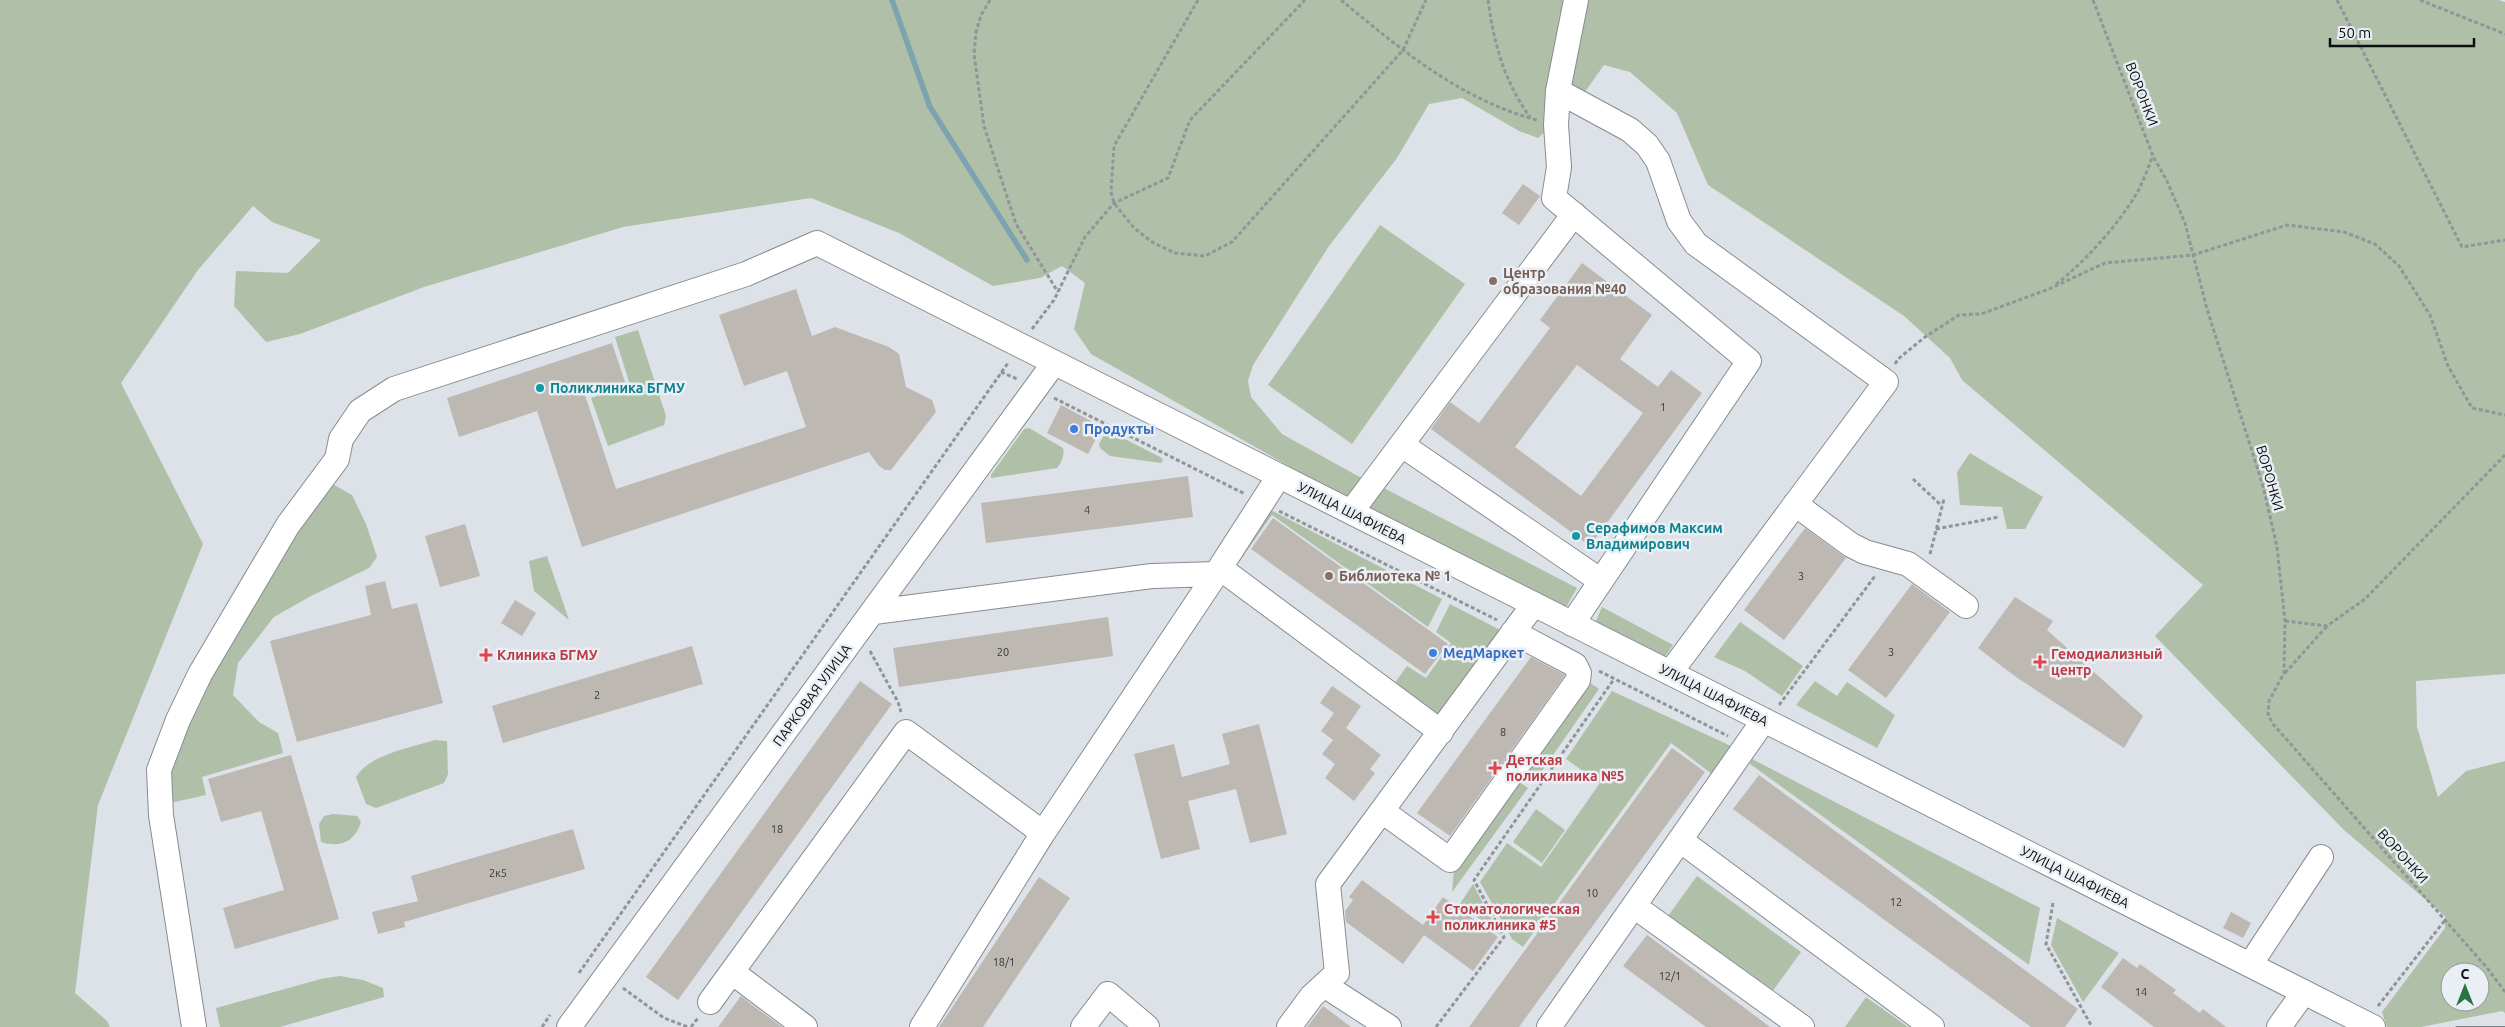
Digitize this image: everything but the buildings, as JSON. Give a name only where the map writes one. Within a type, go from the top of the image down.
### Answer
[{"type":"street","points":[[1572,624],[1749,361],[1554,198],[1559,167],[1556,125],[1558,91],[1576,0]]},
{"type":"street","points":[[1558,91],[1630,130],[1647,145],[1658,161],[1679,221],[1696,244],[1886,382],[1670,673]]},
{"type":"street","points":[[1351,512],[1574,214]]},
{"type":"street","name":"УЛИЦА ШАФИЕВА","points":[[194,1027],[161,814],[160,770],[178,720],[200,674],[288,524],[337,459],[341,439],[360,411],[394,389],[746,274],[817,243],[2304,992],[2374,1018]]},
{"type":"street","name":"ПАРКОВАЯ УЛИЦА","points":[[561,1019],[606,976],[874,612],[1054,363]]},
{"type":"street","points":[[1402,446],[1601,581]]},
{"type":"street","points":[[922,1027],[1043,833],[1218,571],[1278,476]]},
{"type":"street","points":[[1795,504],[1851,545],[1865,552],[1889,557],[1908,564],[1966,606]]},
{"type":"street","points":[[874,612],[1152,576],[1218,571],[1441,732]]},
{"type":"street","points":[[1290,1027],[1312,996],[1338,973],[1328,884],[1534,604]]},
{"type":"street","points":[[1382,811],[1450,860],[1578,680],[1579,673],[1575,665],[1514,631]]},
{"type":"street","points":[[1549,1027],[1746,745],[1765,721]]},
{"type":"street","points":[[710,1002],[906,732],[1043,833]]},
{"type":"street","points":[[1680,840],[1932,1027]]},
{"type":"street","points":[[2250,965],[2321,857]]},
{"type":"street","points":[[1634,906],[1802,1027]]},
{"type":"street","points":[[732,972],[805,1027]]},
{"type":"street","points":[[1324,985],[1389,1027]]},
{"type":"street","points":[[2279,1027],[2304,992]]},
{"type":"street","points":[[1083,1027],[1108,994],[1147,1027]]},
{"type":"path","points":[[990,0],[976,32],[974,54],[984,126],[1016,224],[1058,292]]},
{"type":"path","points":[[1198,0],[1114,146],[1110,184],[1114,203],[1134,228],[1152,242],[1175,253],[1205,256],[1232,242],[1403,50],[1426,0]]},
{"type":"path","points":[[576,978],[1058,292],[1085,237],[1114,203],[1168,178],[1190,120],[1305,0]]},
{"type":"path","points":[[1341,0],[1423,65],[1474,95],[1530,118],[1556,125]]},
{"type":"path","points":[[1488,0],[1494,42],[1515,96],[1530,118]]},
{"type":"path","name":"ВОРОНКИ","points":[[2093,0],[2153,156],[2167,181],[2185,223],[2224,366],[2263,486],[2277,547],[2285,621],[2284,673],[2269,701],[2268,714],[2273,724],[2488,969],[2505,992]]},
{"type":"path","points":[[2337,0],[2462,247],[2505,240]]},
{"type":"path","points":[[2420,0],[2505,34]]},
{"type":"path","points":[[2049,289],[2076,269],[2111,228],[2137,192],[2153,156]]},
{"type":"path","points":[[1886,382],[1898,359],[1959,315],[1982,314],[2049,289],[2105,263],[2193,255],[2287,225],[2344,232],[2375,244],[2399,266],[2430,315],[2448,366],[2472,408],[2505,415]]},
{"type":"path","points":[[1001,372],[1262,502],[1514,631]]},
{"type":"path","points":[[2284,673],[2327,626],[2365,599],[2505,455]]},
{"type":"path","points":[[1913,479],[1942,506]]},
{"type":"path","points":[[1924,575],[1944,499]]},
{"type":"path","points":[[1936,529],[1999,517]]},
{"type":"path","points":[[1765,721],[1889,557]]},
{"type":"path","points":[[2285,621],[2327,626]]},
{"type":"path","points":[[859,631],[898,702],[906,732]]},
{"type":"path","points":[[1597,670],[1746,745]]},
{"type":"path","points":[[1436,1027],[1504,937],[1474,880],[1614,679]]},
{"type":"path","points":[[2053,903],[2046,944],[2092,1027]]},
{"type":"path","points":[[2374,1018],[2444,920]]},
{"type":"path","points":[[606,976],[664,1018],[688,1027]]},
{"type":"path","points":[[542,1027],[561,1019]]},
{"type":"green space","points":[[0,0],[2499,0],[2505,2],[2505,674],[2416,681],[2417,727],[2438,797],[2466,771],[2505,761],[2505,1013],[2502,1011],[2421,1027],[2387,1027],[2382,1012],[2445,928],[2445,916],[2344,830],[2155,636],[2203,585],[1962,380],[1950,358],[1904,316],[1708,185],[1677,113],[1630,72],[1604,65],[1577,103],[1538,138],[1519,131],[1462,98],[1429,104],[1397,158],[1329,246],[1253,365],[1248,381],[1251,397],[1282,434],[1365,480],[1347,499],[1091,354],[1074,329],[1085,283],[1062,266],[1040,278],[993,286],[899,233],[811,198],[623,227],[424,287],[300,334],[266,342],[234,306],[236,271],[288,273],[321,240],[272,222],[253,206],[198,270],[121,383],[203,544],[98,805],[75,993],[107,1021],[110,1027],[0,1027]]},
{"type":"green space","points":[[1380,225],[1465,284],[1352,444],[1268,385]]},
{"type":"green space","points":[[638,330],[666,416],[664,425],[608,446],[591,398],[630,385],[615,337]]},
{"type":"green space","points":[[1029,428],[1063,448],[1062,459],[1057,468],[991,478],[991,475],[1024,429]]},
{"type":"green space","points":[[1107,430],[1163,460],[1161,463],[1110,456],[1100,448],[1099,444]]},
{"type":"green space","points":[[1970,453],[2043,497],[2025,529],[2007,529],[2002,507],[1960,505],[1957,472]]},
{"type":"green space","points":[[329,482],[352,495],[366,524],[377,557],[369,568],[309,597],[274,617],[238,663],[233,695],[259,722],[278,733],[283,753],[202,777],[206,795],[166,804],[166,765],[209,672]]},
{"type":"green space","points":[[1378,485],[1577,588],[1565,609],[1363,509]]},
{"type":"green space","points":[[1265,507],[1442,599],[1428,627],[1272,515],[1234,569],[1228,565]]},
{"type":"green space","points":[[547,556],[569,620],[534,591],[529,561]]},
{"type":"green space","points":[[1450,604],[1506,633],[1442,723],[1392,687],[1407,666],[1426,678],[1451,643],[1436,632]]},
{"type":"green space","points":[[1602,607],[1673,645],[1664,658],[1595,623]]},
{"type":"green space","points":[[1740,622],[1803,666],[1782,696],[1745,671],[1714,657]]},
{"type":"green space","points":[[1815,681],[1837,696],[1847,682],[1895,715],[1877,748],[1796,705]]},
{"type":"green space","points":[[1589,682],[1599,689],[1537,778],[1526,770]]},
{"type":"green space","points":[[1612,691],[1731,746],[1712,774],[1671,743],[1523,947],[1512,939],[1480,882],[1507,843],[1541,867],[1600,783],[1566,759]]},
{"type":"green space","points":[[435,740],[447,741],[448,774],[444,783],[376,808],[366,804],[356,777],[362,769],[391,753]]},
{"type":"green space","points":[[1752,759],[2040,908],[2029,965],[1750,764]]},
{"type":"green space","points":[[1518,781],[1528,788],[1452,892],[1454,869]]},
{"type":"green space","points":[[1536,809],[1565,830],[1542,863],[1513,842]]},
{"type":"green space","points":[[333,814],[357,816],[361,822],[355,834],[346,842],[328,844],[321,842],[319,824],[324,816]]},
{"type":"green space","points":[[1697,876],[1801,952],[1772,992],[1668,916]]},
{"type":"green space","points":[[1473,884],[1499,934],[1460,904]]},
{"type":"green space","points":[[2057,918],[2119,953],[2083,1002],[2051,945]]},
{"type":"green space","points":[[340,976],[363,980],[383,988],[384,997],[280,1027],[220,1027],[216,1008],[321,979]]},
{"type":"green space","points":[[1866,997],[1908,1027],[1845,1027]]},
{"type":"waterway","points":[[892,0],[930,107],[1027,260]]},
{"type":"tram line","points":[[2456,1027],[2505,1027]]},
{"type":"place","name":"Центр образования №40","points":[[1493,281]]},
{"type":"place","name":"Поликлиника БГМУ","points":[[540,388]]},
{"type":"place","name":"Продукты","points":[[1074,429]]},
{"type":"place","name":"Серафимов Максим Владимирович","points":[[1576,536]]},
{"type":"place","name":"Библиотека № 1","points":[[1329,576]]},
{"type":"place","name":"МедМаркет","points":[[1433,653]]},
{"type":"place","name":"Клиника БГМУ","points":[[486,655]]},
{"type":"place","name":"Гемодиализный центр","points":[[2040,662]]},
{"type":"place","name":"Детская поликлиника №5","points":[[1495,768]]},
{"type":"place","name":"Стоматологическая поликлиника #5","points":[[1433,917]]}]
